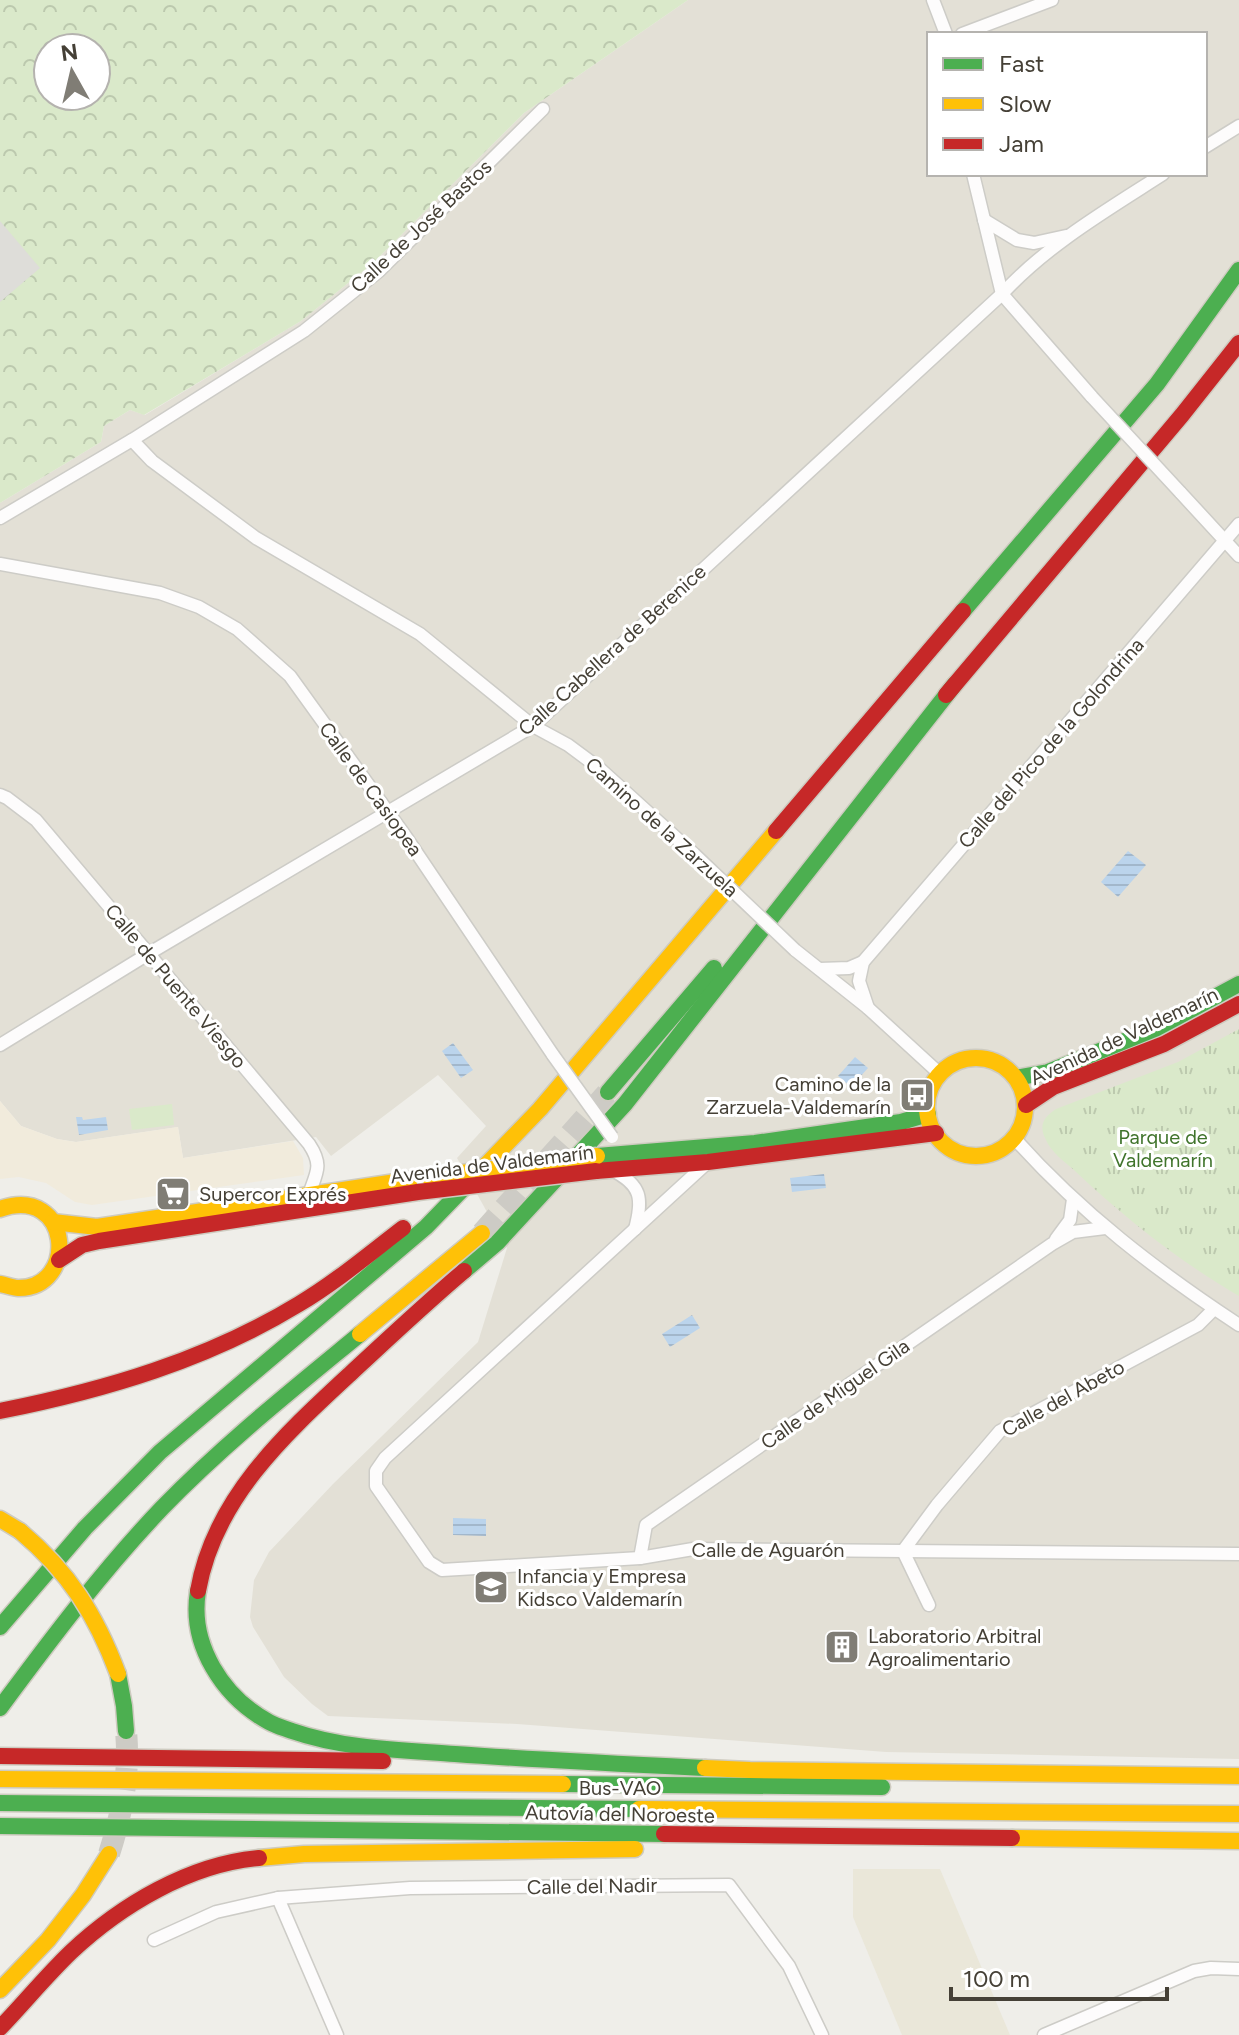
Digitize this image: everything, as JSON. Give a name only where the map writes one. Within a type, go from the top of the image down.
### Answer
[{"type":"main road","points":[[0,1627],[85,1528],[160,1452],[426,1227],[540,1109],[1157,384],[1239,270]]},
{"type":"main road","points":[[608,1092],[1182,415],[1239,343]]},
{"type":"main road","points":[[955,684],[625,1104],[497,1243],[414,1314],[294,1426],[259,1465],[233,1501],[203,1564],[196,1605],[200,1637],[213,1670],[236,1699],[270,1723],[309,1737],[371,1748],[750,1770],[1239,1776]]},
{"type":"main road","name":"Avenida de Valdemarín","points":[[1016,1078],[1048,1072],[1157,1028],[1239,984]]},
{"type":"main road","name":"Avenida de Valdemarín","points":[[1026,1105],[1053,1087],[1164,1044],[1239,1004]]},
{"type":"main road","points":[[980,1058],[1004,1066],[1016,1078],[1026,1105],[1024,1123],[1015,1139],[994,1154],[968,1156],[945,1145],[930,1124],[926,1106],[927,1096],[939,1073],[953,1062],[980,1058]]},
{"type":"main road","points":[[0,1411],[132,1381],[205,1353],[263,1325],[310,1297],[398,1232],[540,1109]]},
{"type":"main road","name":"Avenida de Valdemarín","points":[[0,1284],[22,1288],[38,1284],[51,1274],[59,1260],[82,1245],[99,1241],[901,1122],[928,1114]]},
{"type":"main road","name":"Avenida de Valdemarín","points":[[0,1209],[26,1205],[44,1213],[53,1222],[97,1227],[429,1177],[610,1163],[708,1162],[936,1133]]},
{"type":"main road","points":[[53,1222],[60,1240],[59,1260]]},
{"type":"main road","points":[[0,1708],[52,1637],[114,1561],[189,1482],[482,1233]]},
{"type":"main road","points":[[0,1519],[20,1531],[57,1565],[86,1602],[118,1674],[126,1731]]},
{"type":"main road","points":[[6,1753],[52,1750],[102,1756],[560,1761]]},
{"type":"main road","name":"Autovía del Noroeste","points":[[0,1779],[1239,1790]]},
{"type":"main road","name":"Bus-VAO","points":[[0,1803],[1239,1814]]},
{"type":"main road","name":"Autovía del Noroeste","points":[[0,1827],[1239,1841]]},
{"type":"main road","points":[[0,2028],[71,1952],[107,1922],[151,1894],[201,1870],[249,1859],[334,1853],[903,1847],[927,1838]]},
{"type":"main road","points":[[0,1990],[57,1929],[109,1854]]},
{"type":"street","points":[[933,0],[945,32]]},
{"type":"street","points":[[967,32],[1052,0]]},
{"type":"street","name":"Calle de José Bastos","points":[[0,518],[132,440],[304,331],[379,271],[543,109]]},
{"type":"street","points":[[1207,146],[1239,126]]},
{"type":"street","points":[[973,176],[1002,294],[1239,556]]},
{"type":"street","name":"Calle Cabellera de Berenice","points":[[0,1045],[533,726],[1002,294],[1024,269],[1160,176]]},
{"type":"street","points":[[984,220],[1017,240],[1034,243],[1073,234]]},
{"type":"street","name":"Camino de la Zarzuela","points":[[132,440],[152,461],[256,538],[420,634],[533,726],[568,745],[599,768],[795,950],[868,1008],[939,1073]]},
{"type":"street","name":"Calle del Pico de la Golondrina","points":[[863,962],[1239,524]]},
{"type":"street","name":"Calle de Casiopea","points":[[0,564],[160,593],[199,607],[237,629],[290,676],[389,813],[612,1137],[610,1163],[632,1183],[640,1200]]},
{"type":"street","name":"Calle de Puente Viesgo","points":[[0,795],[36,820],[309,1144],[317,1156],[318,1167],[309,1194]]},
{"type":"street","points":[[820,969],[849,968],[863,962]]},
{"type":"street","points":[[863,962],[859,981],[868,1008]]},
{"type":"street","points":[[1015,1139],[1105,1228],[1239,1325]]},
{"type":"street","name":"Calle de Aguarón","points":[[708,1162],[385,1458],[376,1471],[376,1486],[429,1562],[442,1570],[640,1558],[693,1549],[1239,1554]]},
{"type":"street","name":"Calle de Miguel Gila","points":[[1052,1244],[1070,1220],[1073,1199]]},
{"type":"street","points":[[640,1200],[648,1205],[662,1204]]},
{"type":"street","points":[[635,1229],[640,1200]]},
{"type":"street","name":"Calle de Miguel Gila","points":[[640,1558],[646,1525],[1052,1244],[1073,1232],[1105,1228]]},
{"type":"street","name":"Calle del Abeto","points":[[903,1551],[937,1505],[1000,1431],[1198,1325],[1214,1309]]},
{"type":"street","points":[[903,1551],[929,1605]]},
{"type":"street","name":"Calle del Nadir","points":[[154,1940],[216,1912],[278,1898],[410,1888],[729,1885],[789,1966],[822,2035]]},
{"type":"street","points":[[278,1898],[337,2035]]},
{"type":"street","points":[[1044,2035],[1194,1971],[1239,1969]]},
{"type":"shaded area","points":[[688,0],[1239,0],[1239,1759],[886,1752],[517,1724],[328,1716],[284,1677],[253,1627],[250,1617],[254,1580],[269,1552],[333,1484],[478,1342],[507,1248],[457,1158],[486,1126],[438,1075],[331,1156],[316,1137],[183,1158],[178,1127],[76,1142],[57,1139],[21,1126],[0,1101],[0,503],[101,442],[104,426],[130,410],[145,415],[301,321],[373,263],[524,113]]},
{"type":"shaded area","points":[[0,221],[40,268],[0,302]]},
{"type":"shaded area","points":[[0,1101],[21,1126],[57,1139],[76,1142],[178,1127],[183,1158],[293,1141],[303,1158],[304,1175],[92,1205],[75,1202],[46,1183],[19,1177],[0,1179]]},
{"type":"shaded area","points":[[853,1869],[940,1869],[1010,2035],[902,2035],[853,1917]]},
{"type":"green space","points":[[0,0],[688,0],[524,113],[373,263],[301,321],[144,415],[130,410],[104,426],[101,442],[0,503]]},
{"type":"green space","name":"Parque de Valdemarín","points":[[1239,1029],[1239,1296],[1174,1254],[1114,1206],[1055,1153],[1046,1140],[1042,1126],[1045,1118],[1056,1109],[1178,1062]]},
{"type":"green space","points":[[172,1104],[174,1125],[132,1130],[129,1109]]},
{"type":"water","points":[[1128,851],[1146,865],[1118,897],[1101,882]]},
{"type":"water","points":[[453,1043],[473,1070],[461,1078],[442,1051]]},
{"type":"water","points":[[855,1057],[868,1068],[851,1087],[838,1076]]},
{"type":"water","points":[[76,1117],[83,1120],[106,1117],[108,1130],[79,1135]]},
{"type":"water","points":[[824,1174],[826,1188],[792,1192],[790,1178]]},
{"type":"water","points":[[692,1315],[700,1328],[670,1347],[662,1334]]},
{"type":"water","points":[[453,1518],[486,1519],[486,1536],[453,1535]]},
{"type":"tunnel","points":[[482,1233],[608,1092]]},
{"type":"tunnel","points":[[109,1854],[124,1793],[126,1731]]},
{"type":"traffic: fast","points":[[963,611],[1157,384],[1239,270]]},
{"type":"traffic: fast","points":[[464,1271],[497,1243],[625,1104],[955,684]]},
{"type":"traffic: fast","points":[[608,1092],[714,968]]},
{"type":"traffic: fast","points":[[1016,1078],[1048,1072],[1157,1028],[1239,984]]},
{"type":"traffic: fast","points":[[597,1156],[755,1143],[901,1122],[928,1114]]},
{"type":"traffic: fast","points":[[0,1627],[85,1528],[160,1452],[426,1227],[486,1165]]},
{"type":"traffic: fast","points":[[0,1708],[98,1580],[162,1508],[234,1440],[360,1334]]},
{"type":"traffic: fast","points":[[198,1591],[199,1631],[213,1667],[237,1699],[280,1727],[332,1742],[373,1748],[705,1768]]},
{"type":"traffic: fast","points":[[118,1674],[126,1731]]},
{"type":"traffic: fast","points":[[563,1784],[882,1787]]},
{"type":"traffic: fast","points":[[0,1803],[639,1809]]},
{"type":"traffic: fast","points":[[0,1826],[664,1834]]},
{"type":"traffic: slow","points":[[486,1165],[540,1109],[776,831]]},
{"type":"traffic: slow","points":[[976,1058],[995,1062],[1011,1072],[1021,1088],[1025,1107],[1021,1126],[1011,1142],[995,1152],[976,1156],[957,1152],[941,1142],[931,1126],[927,1107],[931,1088],[941,1072],[957,1062],[976,1058]]},
{"type":"traffic: slow","points":[[429,1177],[597,1156]]},
{"type":"traffic: slow","points":[[53,1222],[97,1227],[429,1177]]},
{"type":"traffic: slow","points":[[0,1209],[24,1205],[42,1211],[53,1223],[59,1240],[58,1257],[51,1273],[38,1284],[18,1288],[0,1284]]},
{"type":"traffic: slow","points":[[360,1334],[482,1233]]},
{"type":"traffic: slow","points":[[0,1519],[20,1531]]},
{"type":"traffic: slow","points":[[20,1531],[53,1562],[79,1596],[118,1674]]},
{"type":"traffic: slow","points":[[705,1768],[1239,1776]]},
{"type":"traffic: slow","points":[[0,1779],[563,1784]]},
{"type":"traffic: slow","points":[[639,1809],[1239,1814]]},
{"type":"traffic: slow","points":[[1012,1838],[1239,1841]]},
{"type":"traffic: slow","points":[[259,1858],[304,1854],[635,1849]]},
{"type":"traffic: slow","points":[[0,1990],[48,1940],[83,1895],[109,1854]]},
{"type":"traffic: jam","points":[[946,695],[1239,343]]},
{"type":"traffic: jam","points":[[776,831],[963,611]]},
{"type":"traffic: jam","points":[[1026,1105],[1053,1087],[1164,1044],[1239,1004]]},
{"type":"traffic: jam","points":[[596,1171],[708,1162],[936,1133]]},
{"type":"traffic: jam","points":[[418,1192],[596,1171]]},
{"type":"traffic: jam","points":[[59,1260],[82,1245],[99,1241],[418,1192]]},
{"type":"traffic: jam","points":[[0,1411],[116,1383],[228,1341],[313,1295],[403,1228]]},
{"type":"traffic: jam","points":[[198,1591],[206,1558],[219,1527],[255,1471],[325,1397],[464,1271]]},
{"type":"traffic: jam","points":[[0,1756],[383,1761]]},
{"type":"traffic: jam","points":[[664,1834],[1012,1838]]},
{"type":"traffic: jam","points":[[0,2028],[71,1952],[134,1903],[182,1878],[233,1862],[259,1858]]},
{"type":"place","name":"Camino de la Zarzuela-Valdemarín","points":[[917,1095]]},
{"type":"place","name":"Supercor Exprés","points":[[173,1194]]},
{"type":"place","name":"Infancia y Empresa Kidsco Valdemarín","points":[[491,1587]]},
{"type":"place","name":"Laboratorio Arbitral Agroalimentario","points":[[842,1647]]}]
